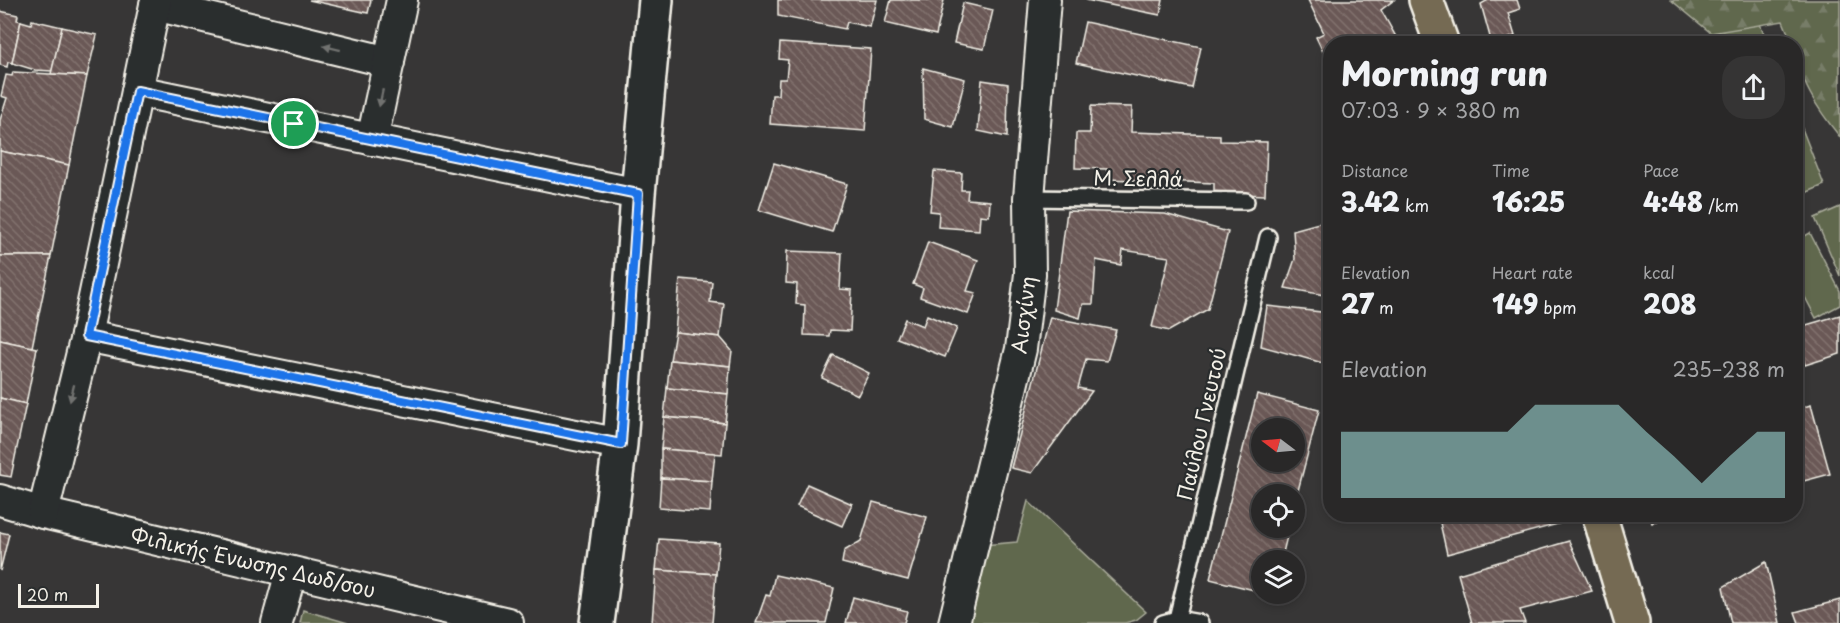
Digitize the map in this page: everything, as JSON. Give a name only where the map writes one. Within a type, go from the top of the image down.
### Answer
[{"type":"main road","points":[[1426,0],[1439,36]]},
{"type":"main road","points":[[1601,522],[1632,623]]},
{"type":"street","points":[[372,140],[402,0]]},
{"type":"street","points":[[597,623],[621,444],[638,194],[656,0]]},
{"type":"street","name":"Αισχίνη","points":[[954,623],[1021,349],[1030,274],[1029,198],[1045,0]]},
{"type":"street","points":[[43,513],[86,336],[155,3],[389,62]]},
{"type":"street","points":[[137,91],[638,194]]},
{"type":"street","points":[[86,336],[621,444]]},
{"type":"street","name":"Φιλικής Ένωσης Δωδ/σου","points":[[0,500],[43,513],[508,623]]},
{"type":"street","points":[[277,623],[291,572]]},
{"type":"lane","name":"Μ. Σελλά","points":[[1029,198],[1246,201]]},
{"type":"lane","name":"Παύλου Γνευτού","points":[[1170,621],[1268,237]]},
{"type":"lane","points":[[1170,621],[1200,623]]},
{"type":"green space","points":[[1671,0],[1840,0],[1840,137],[1824,116],[1804,82],[1803,36],[1789,36],[1783,21],[1711,33]]},
{"type":"green space","points":[[1757,17],[1765,36],[1710,36]]},
{"type":"green space","points":[[1803,131],[1824,185],[1803,194]]},
{"type":"green space","points":[[1840,207],[1840,276],[1815,218]]},
{"type":"green space","points":[[1810,233],[1840,291],[1840,305],[1816,318],[1803,293],[1803,237]]},
{"type":"green space","points":[[1028,501],[1146,612],[1136,620],[1125,623],[959,623],[983,545],[1017,542]]},
{"type":"green space","points":[[303,610],[348,623],[300,623]]},
{"type":"building","points":[[309,0],[371,0],[368,13]]},
{"type":"building","points":[[778,0],[877,0],[870,27],[847,22],[845,29],[778,16]]},
{"type":"building","points":[[891,0],[944,0],[936,35],[885,23]]},
{"type":"building","points":[[1086,0],[1163,0],[1160,15]]},
{"type":"building","points":[[1308,0],[1394,0],[1381,10],[1396,36],[1323,36],[1323,52],[1316,37],[1324,33]]},
{"type":"building","points":[[1488,0],[1517,0],[1520,9],[1508,13],[1515,36],[1490,36],[1481,4]]},
{"type":"building","points":[[963,3],[993,10],[984,49],[954,43]]},
{"type":"building","points":[[0,11],[18,15],[17,20],[21,21],[12,63],[8,62],[7,67],[0,65]]},
{"type":"building","points":[[32,20],[62,27],[52,71],[35,70],[12,63],[21,21],[31,24]]},
{"type":"building","points":[[1085,22],[1201,47],[1192,88],[1076,63]]},
{"type":"building","points":[[62,27],[97,35],[87,76],[51,74]]},
{"type":"building","points":[[780,43],[871,49],[865,131],[770,124],[772,95],[778,95],[779,79],[786,79],[788,60],[779,59]]},
{"type":"building","points":[[923,68],[965,79],[953,127],[924,119]]},
{"type":"building","points":[[13,72],[87,76],[69,165],[0,151],[0,120],[7,98],[1,96],[6,75],[12,76]]},
{"type":"building","points":[[982,80],[1008,84],[1007,137],[978,131]]},
{"type":"building","points":[[1091,106],[1132,107],[1131,132],[1220,135],[1220,141],[1267,142],[1265,195],[1214,193],[1214,183],[1106,179],[1107,169],[1075,168],[1076,133],[1090,133]]},
{"type":"building","points":[[0,151],[69,165],[51,256],[0,256]]},
{"type":"building","points":[[774,163],[847,184],[832,232],[759,210]]},
{"type":"building","points":[[934,171],[962,173],[961,190],[968,190],[967,199],[990,201],[989,216],[980,215],[979,230],[938,227],[939,212],[930,211]]},
{"type":"building","points":[[1067,211],[1165,214],[1228,232],[1208,309],[1169,331],[1152,327],[1169,257],[1123,250],[1121,265],[1096,260],[1093,304],[1083,304],[1080,318],[1054,310]]},
{"type":"building","points":[[1323,222],[1323,295],[1285,288],[1295,259],[1293,230]]},
{"type":"building","points":[[928,242],[978,260],[967,291],[976,293],[968,314],[920,297],[923,288],[913,284]]},
{"type":"building","points":[[787,251],[842,253],[840,289],[852,290],[850,331],[830,330],[829,336],[804,335],[805,305],[796,304],[797,284],[786,283]]},
{"type":"building","points":[[0,256],[51,256],[32,347],[0,340]]},
{"type":"building","points":[[680,279],[712,282],[710,302],[724,304],[720,337],[675,332]]},
{"type":"building","points":[[1267,306],[1323,312],[1323,363],[1261,346]]},
{"type":"building","points":[[927,315],[957,328],[945,357],[897,338],[905,319],[923,326]]},
{"type":"building","points":[[1840,315],[1840,354],[1805,365],[1803,326]]},
{"type":"building","points":[[1050,317],[1116,330],[1107,361],[1086,359],[1078,388],[1092,391],[1032,473],[1011,468]]},
{"type":"building","points":[[675,332],[720,337],[732,351],[730,366],[670,360]]},
{"type":"building","points":[[0,340],[37,348],[26,404],[0,398]]},
{"type":"building","points":[[833,355],[869,373],[858,395],[822,378]]},
{"type":"building","points":[[670,360],[730,366],[728,394],[667,388]]},
{"type":"building","points":[[667,388],[728,394],[725,423],[664,417]]},
{"type":"building","points":[[1257,394],[1319,410],[1305,464],[1305,418],[1251,418],[1251,472],[1303,472],[1300,484],[1251,484],[1251,538],[1287,538],[1284,550],[1251,550],[1251,589],[1210,579]]},
{"type":"building","points":[[0,398],[26,404],[11,477],[0,475]]},
{"type":"building","points":[[1811,405],[1830,474],[1803,481],[1803,407]]},
{"type":"building","points":[[664,417],[725,423],[722,454],[661,449]]},
{"type":"building","points":[[661,449],[715,453],[712,481],[661,478]]},
{"type":"building","points":[[661,478],[712,481],[710,512],[659,508]]},
{"type":"building","points":[[807,484],[852,504],[842,526],[797,506]]},
{"type":"building","points":[[873,502],[927,517],[908,580],[842,563],[844,551],[861,541]]},
{"type":"building","points":[[1440,522],[1565,522],[1447,554]]},
{"type":"building","points":[[0,532],[9,534],[0,571]]},
{"type":"building","points":[[659,539],[719,543],[716,574],[656,570]]},
{"type":"building","points":[[1569,541],[1592,591],[1520,610],[1525,623],[1472,623],[1458,574]]},
{"type":"building","points":[[1766,562],[1780,623],[1731,623],[1723,587]]},
{"type":"building","points":[[656,570],[716,574],[712,623],[652,623]]},
{"type":"building","points":[[775,575],[834,588],[826,623],[756,623],[766,595],[770,596]]},
{"type":"building","points":[[853,597],[907,611],[904,623],[846,623]]},
{"type":"building","points":[[1840,600],[1840,623],[1799,623],[1795,612]]},
{"type":"route","points":[[137,91],[294,124],[638,194],[621,444],[86,336],[137,91]]}]
